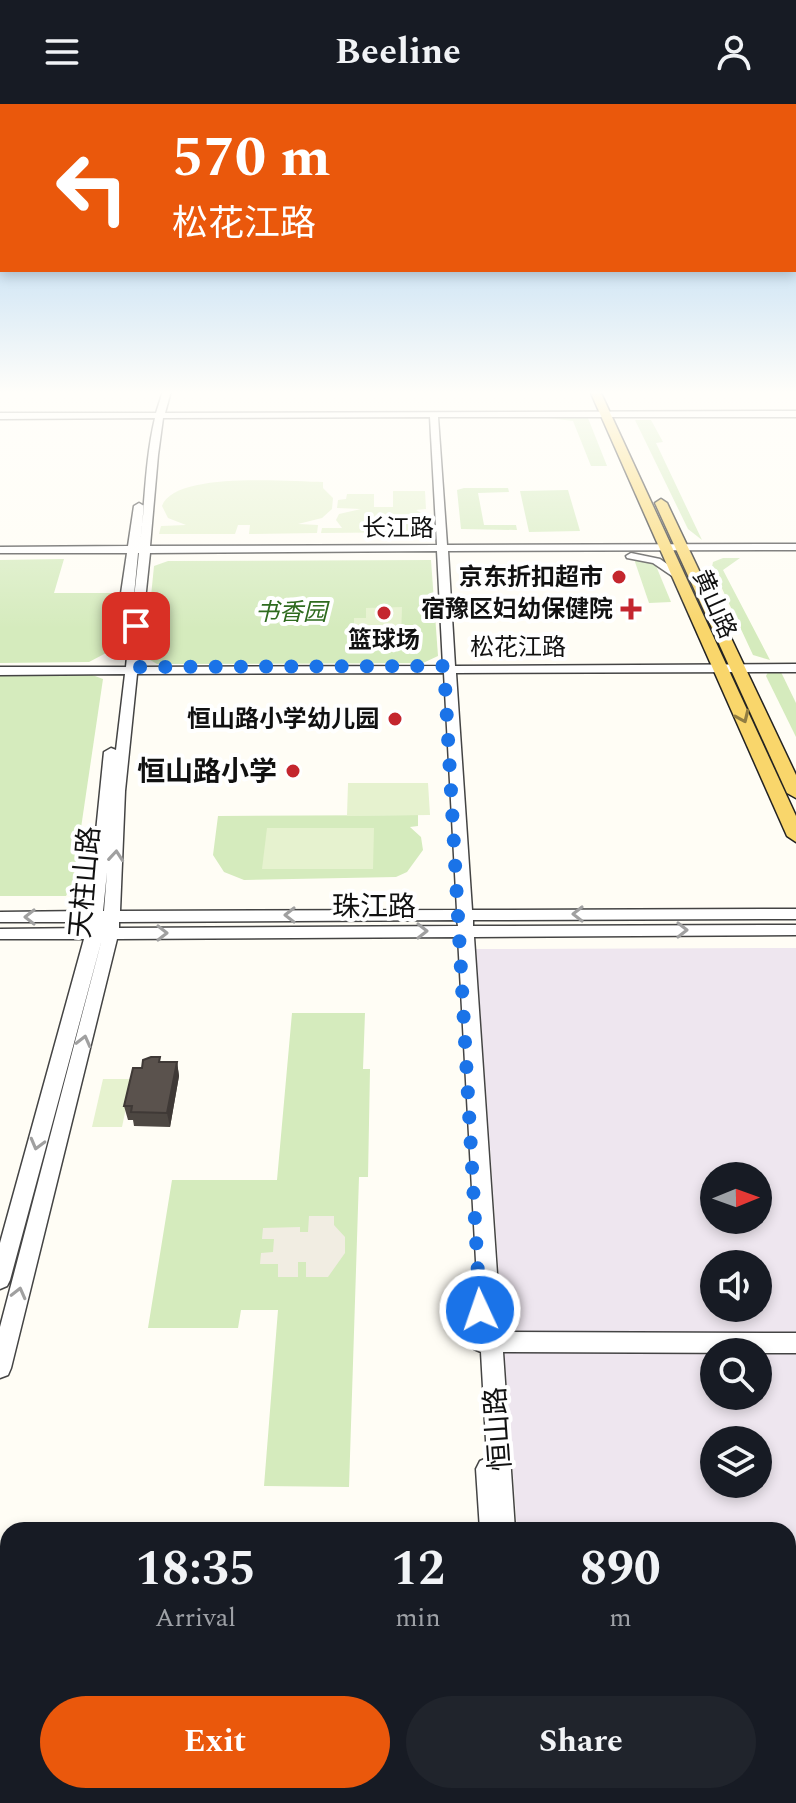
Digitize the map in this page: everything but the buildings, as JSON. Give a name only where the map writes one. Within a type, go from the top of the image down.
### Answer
[{"type":"main road","name":"黄山路","points":[[635,470],[653,519],[675,551],[686,575],[720,667],[796,836]]},
{"type":"main road","name":"黄山路","points":[[642,470],[671,526],[675,551]]},
{"type":"main road","name":"黄山路","points":[[686,575],[737,667],[796,793]]},
{"type":"street","name":"天柱山路","points":[[0,1280],[102,925],[148,470]]},
{"type":"street","name":"恒山路","points":[[435,470],[486,1342],[492,1522]]},
{"type":"street","points":[[617,551],[646,536],[653,519]]},
{"type":"street","points":[[671,526],[686,538],[720,551]]},
{"type":"street","name":"长江路","points":[[720,551],[796,547]]},
{"type":"street","points":[[617,551],[652,559],[686,575],[699,560],[720,551]]},
{"type":"street","name":"长江路","points":[[0,553],[720,551],[796,554]]},
{"type":"street","name":"松花江路","points":[[0,669],[796,666]]},
{"type":"street","name":"天柱山路","points":[[0,1368],[102,925],[118,791],[126,669]]},
{"type":"street","name":"珠江路","points":[[0,917],[102,925],[462,923],[796,914]]},
{"type":"street","name":"珠江路","points":[[462,923],[796,930]]},
{"type":"street","name":"珠江路","points":[[0,934],[102,925]]},
{"type":"street","name":"恒山路","points":[[486,1342],[502,1522]]},
{"type":"street","points":[[486,1342],[796,1343]]},
{"type":"shaded area","points":[[796,948],[796,1522],[516,1522],[476,949]]},
{"type":"shaded area","points":[[309,1216],[334,1216],[334,1225],[345,1237],[345,1253],[328,1277],[306,1277],[306,1262],[298,1262],[298,1277],[278,1277],[278,1264],[260,1264],[261,1253],[273,1252],[274,1239],[262,1239],[263,1228],[300,1227],[300,1232],[308,1232]]},
{"type":"green space","points":[[659,470],[669,470],[702,540],[688,529]]},
{"type":"green space","points":[[260,480],[323,482],[323,488],[333,498],[332,509],[322,518],[298,524],[318,525],[317,533],[249,534],[250,525],[238,525],[235,534],[159,534],[161,526],[186,525],[168,518],[162,506],[171,495],[188,487]]},
{"type":"green space","points":[[508,488],[509,492],[478,493],[484,525],[516,525],[517,530],[461,529],[457,490]]},
{"type":"green space","points":[[568,490],[580,531],[529,532],[520,491]]},
{"type":"green space","points":[[393,491],[425,491],[426,509],[416,510],[428,517],[424,527],[430,527],[431,532],[321,533],[322,528],[342,528],[336,520],[339,514],[361,509],[337,508],[338,500],[346,499],[347,494],[374,494],[374,507],[393,507]]},
{"type":"green space","points":[[723,558],[740,558],[723,570],[770,660],[753,655],[712,567],[713,562]]},
{"type":"green space","points":[[64,559],[54,593],[114,593],[108,652],[89,662],[0,663],[0,560]]},
{"type":"green space","points":[[634,559],[654,561],[671,602],[649,603]]},
{"type":"green space","name":"书香园","points":[[431,560],[438,656],[423,663],[157,664],[145,657],[154,566],[168,561]]},
{"type":"green space","points":[[402,607],[401,639],[354,635],[354,618],[366,618],[366,608]]},
{"type":"green space","points":[[769,670],[780,670],[796,703],[796,737],[766,676]]},
{"type":"green space","points":[[0,673],[87,673],[103,679],[73,882],[66,896],[0,896]]},
{"type":"green space","points":[[348,783],[428,783],[430,815],[347,816]]},
{"type":"green space","points":[[418,815],[418,826],[410,827],[421,837],[423,850],[407,872],[396,877],[244,880],[224,872],[213,855],[218,816]]},
{"type":"green space","points":[[267,828],[374,828],[373,869],[262,869]]},
{"type":"green space","points":[[292,1013],[365,1013],[363,1069],[370,1069],[368,1177],[359,1177],[349,1487],[264,1486],[278,1310],[241,1310],[238,1328],[148,1328],[172,1180],[277,1180]]},
{"type":"green space","points":[[103,1079],[132,1079],[122,1127],[92,1127]]},
{"type":"place","name":"京东折扣超市","points":[[619,577]]},
{"type":"place","name":"宿豫区妇幼保健院","points":[[631,609]]},
{"type":"place","name":"篮球场","points":[[384,613]]},
{"type":"place","name":"恒山路小学幼儿园","points":[[395,719]]},
{"type":"place","name":"恒山路小学","points":[[293,771]]},
{"type":"route","points":[[136,626],[131,667],[444,666],[480,1310]]}]
